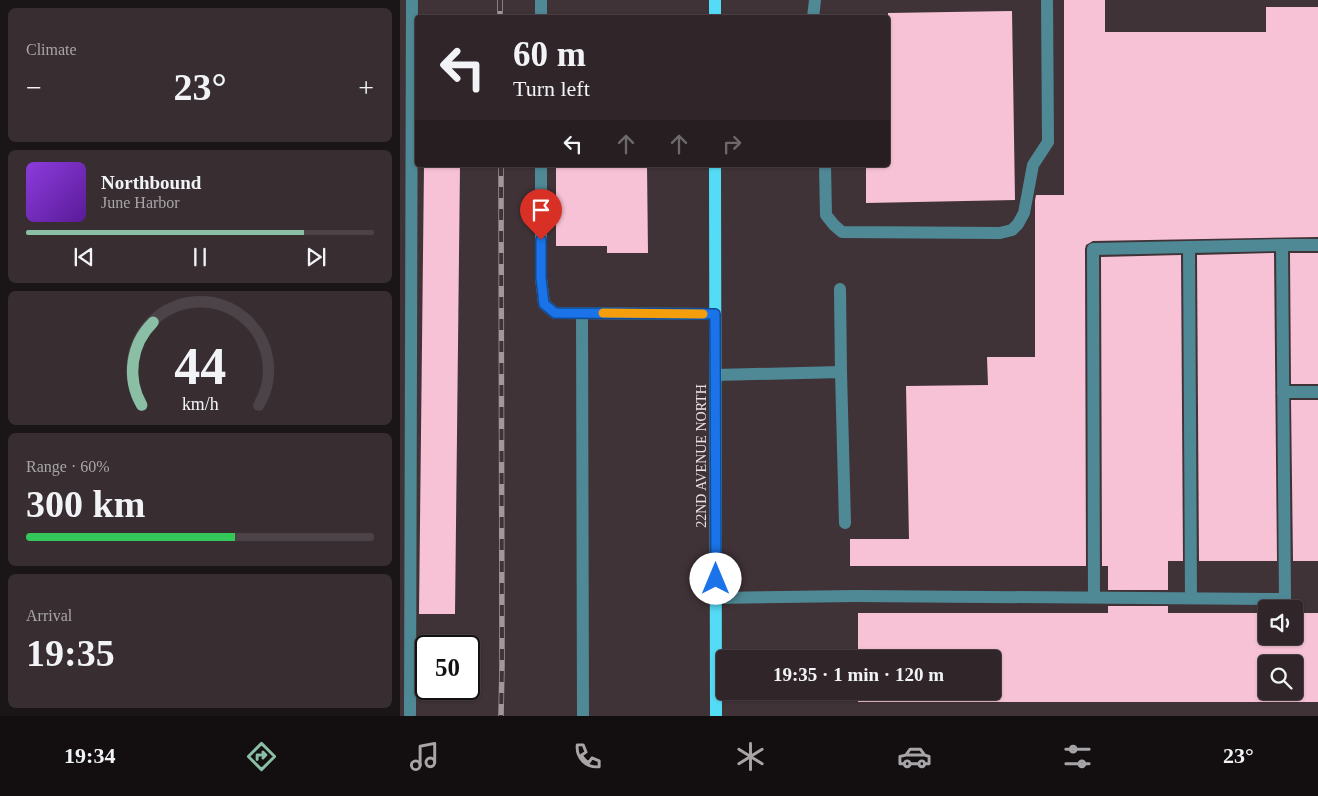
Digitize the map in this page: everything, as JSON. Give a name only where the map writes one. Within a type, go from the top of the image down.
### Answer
[{"type":"main road","points":[[715,0],[715,15]]},
{"type":"main road","name":"22ND AVENUE NORTH","points":[[715,167],[716,716]]},
{"type":"lane","points":[[407,715],[412,0]]},
{"type":"lane","points":[[541,0],[541,15]]},
{"type":"lane","points":[[813,15],[815,0]]},
{"type":"lane","points":[[825,167],[826,215],[842,232],[1000,233],[1012,230],[1024,213],[1033,165],[1048,142],[1047,0]]},
{"type":"lane","points":[[541,167],[541,278],[544,304],[555,313],[715,314]]},
{"type":"lane","points":[[1094,597],[1093,249],[1318,245]]},
{"type":"lane","points":[[716,598],[856,596],[1285,599],[1282,246]]},
{"type":"lane","points":[[1188,247],[1191,598]]},
{"type":"lane","points":[[840,289],[845,523]]},
{"type":"lane","points":[[582,313],[583,716]]},
{"type":"lane","points":[[715,375],[841,372]]},
{"type":"lane","points":[[1283,392],[1318,392]]},
{"type":"building","points":[[1064,0],[1105,0],[1105,32],[1266,32],[1266,7],[1318,7],[1318,237],[1093,241],[1086,245],[1086,566],[850,566],[850,539],[909,539],[906,386],[988,385],[987,357],[1035,357],[1035,200],[1036,195],[1064,195]]},
{"type":"building","points":[[1012,11],[1015,200],[866,203],[866,167],[890,167],[890,15],[888,13]]},
{"type":"building","points":[[424,167],[460,167],[455,614],[419,614]]},
{"type":"building","points":[[556,167],[647,167],[648,253],[607,253],[607,246],[556,246]]},
{"type":"building","points":[[1274,253],[1277,561],[1199,561],[1197,255]]},
{"type":"building","points":[[1290,253],[1318,253],[1318,384],[1291,384]]},
{"type":"building","points":[[1181,255],[1183,561],[1168,561],[1168,590],[1108,590],[1108,566],[1102,566],[1101,257]]},
{"type":"building","points":[[1291,400],[1318,400],[1318,561],[1293,561]]},
{"type":"building","points":[[1108,606],[1168,606],[1168,613],[1258,613],[1258,645],[1303,645],[1303,613],[1318,613],[1318,702],[858,702],[858,700],[1001,700],[1001,650],[858,650],[858,613],[1108,613]]},
{"type":"railway","points":[[500,0],[500,15]]},
{"type":"railway","points":[[501,167],[501,716]]},
{"type":"slow traffic","points":[[603,313],[703,314]]},
{"type":"route","points":[[541,240],[541,278],[544,304],[555,313],[715,314],[716,579]]}]
